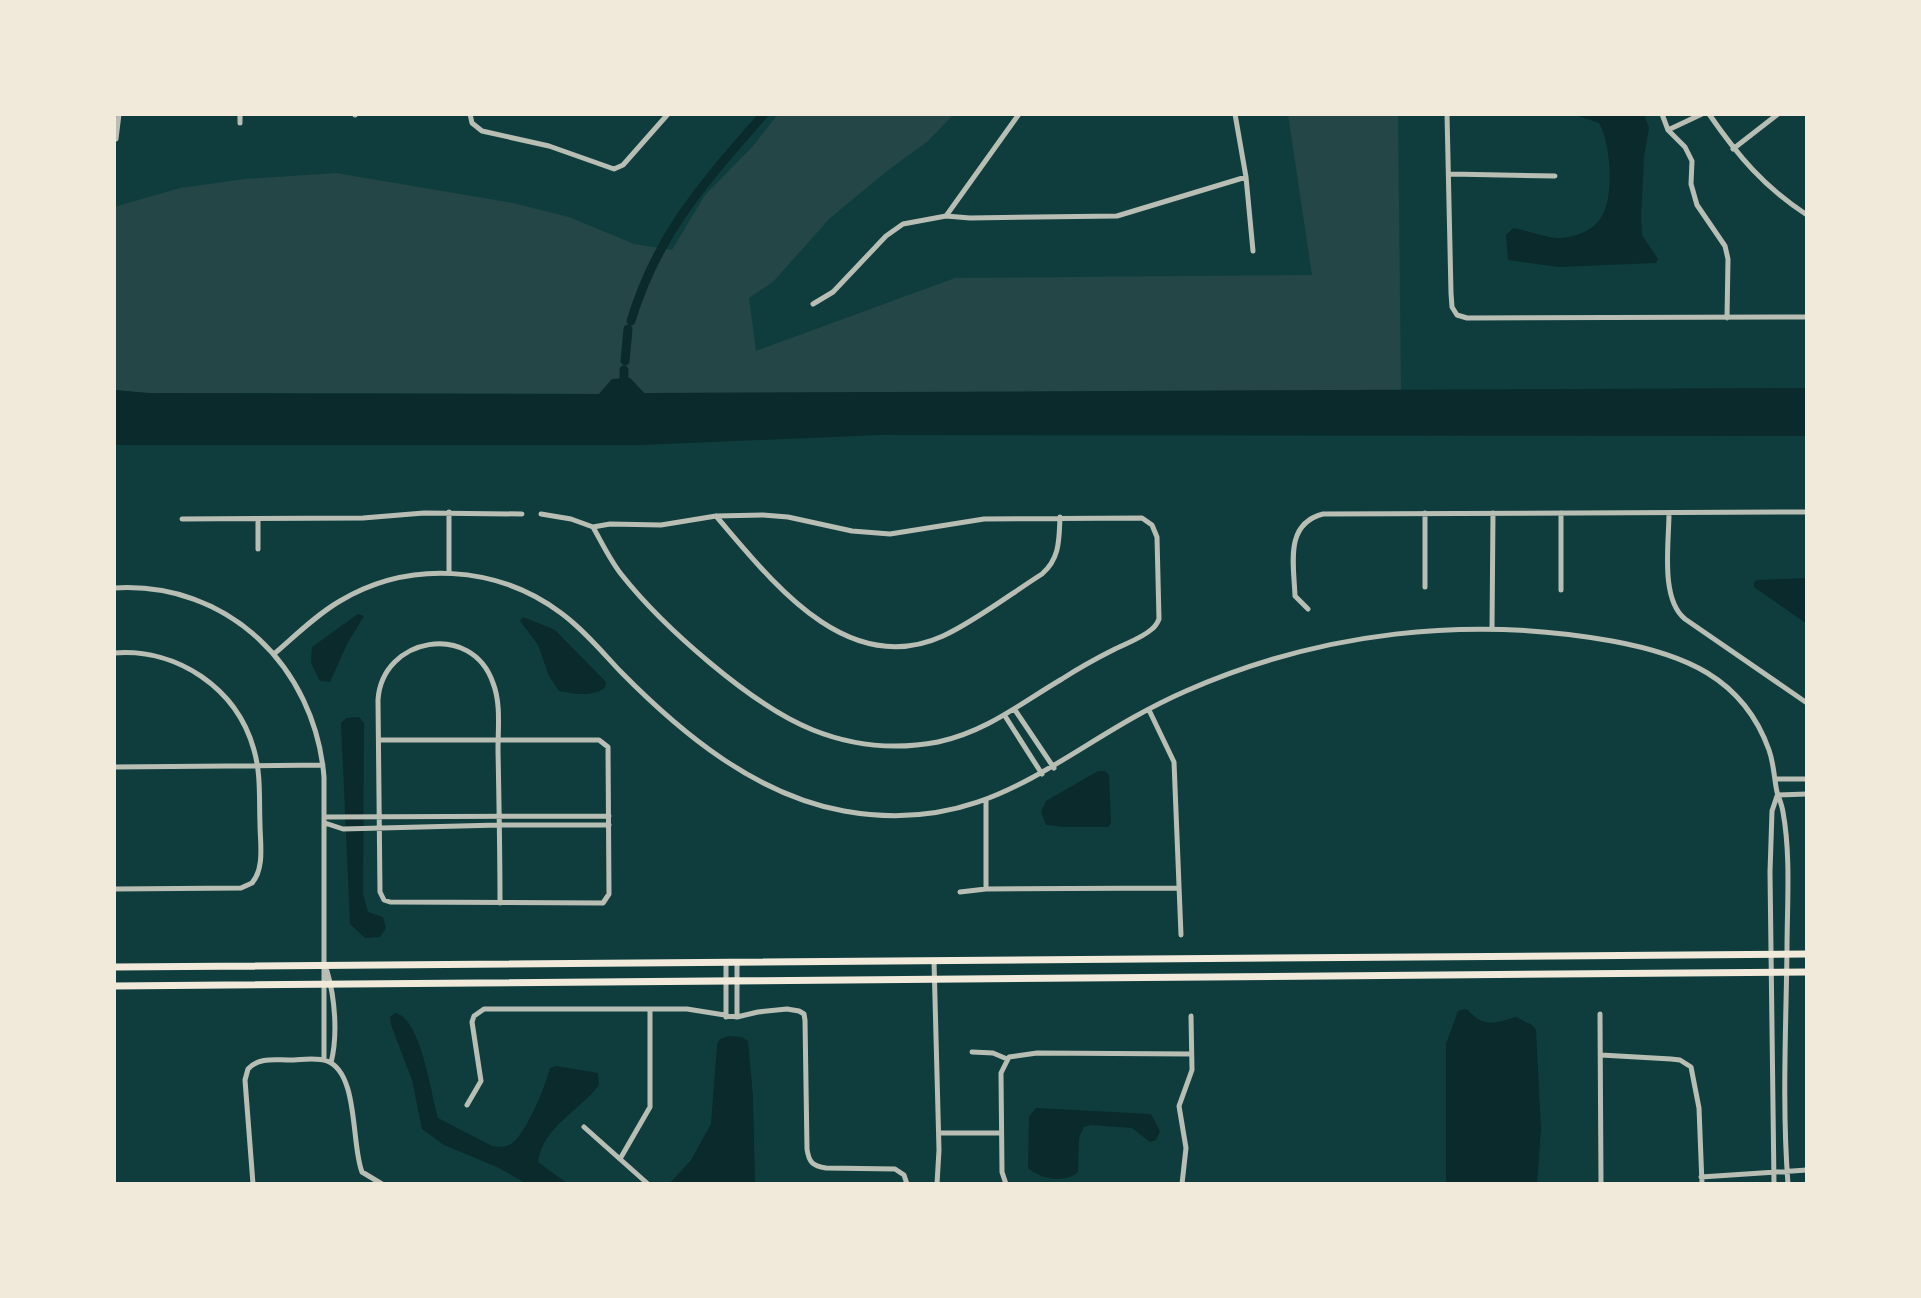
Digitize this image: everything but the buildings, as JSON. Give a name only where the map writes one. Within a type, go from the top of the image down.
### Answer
[{"type":"main road","points":[[114,967],[1807,954]]},
{"type":"main road","points":[[114,986],[1807,972]]},
{"type":"street","points":[[116,139],[119,114]]},
{"type":"street","points":[[240,114],[240,123]]},
{"type":"street","points":[[470,114],[472,123],[482,131],[549,146],[614,169],[623,165],[668,114]]},
{"type":"street","points":[[946,216],[1019,114]]},
{"type":"street","points":[[1235,114],[1246,177],[1253,251]]},
{"type":"street","points":[[1447,114],[1451,293],[1452,307],[1457,315],[1467,318],[1807,317]]},
{"type":"street","points":[[1662,114],[1668,130],[1685,147],[1692,161],[1691,184],[1697,205],[1725,246],[1728,259],[1727,318]]},
{"type":"street","points":[[1668,130],[1702,114]]},
{"type":"street","points":[[1709,114],[1733,149],[1779,198],[1807,215]]},
{"type":"street","points":[[1733,149],[1778,114]]},
{"type":"street","points":[[1450,174],[1555,176]]},
{"type":"street","points":[[813,304],[833,292],[886,236],[903,224],[946,216],[1117,216],[1246,177]]},
{"type":"street","points":[[182,519],[363,518],[449,512],[522,514]]},
{"type":"street","points":[[449,512],[449,573]]},
{"type":"street","points":[[1308,609],[1295,596],[1293,549],[1298,531],[1317,515],[1807,512]]},
{"type":"street","points":[[1425,513],[1425,587]]},
{"type":"street","points":[[1492,628],[1493,513]]},
{"type":"street","points":[[1561,513],[1561,590]]},
{"type":"street","points":[[1669,513],[1670,592],[1676,610],[1807,703]]},
{"type":"street","points":[[541,514],[571,519],[593,527],[610,524],[661,525],[751,514],[788,517],[852,531],[890,534],[984,519],[1136,517],[1152,525],[1157,537],[1159,619],[1152,630],[1090,662],[1005,716],[963,735],[918,745],[857,743],[812,730],[755,697],[681,636],[622,576],[593,527]]},
{"type":"street","points":[[716,516],[778,586],[826,625],[867,644],[899,647],[943,636],[1042,574],[1058,550],[1060,517]]},
{"type":"street","points":[[258,519],[258,549]]},
{"type":"street","points":[[274,654],[316,618],[357,592],[402,577],[449,573],[504,583],[545,602],[580,629],[624,675],[683,728],[740,770],[782,792],[844,811],[885,815],[926,813],[986,800],[1054,768],[1116,727],[1149,710],[1221,677],[1312,649],[1408,632],[1492,628],[1578,635],[1667,653],[1697,665],[1724,684],[1750,713],[1768,748],[1776,779],[1783,811],[1787,870],[1788,1184]]},
{"type":"street","points":[[114,588],[148,588],[170,592],[205,604],[237,621],[274,654],[305,701],[318,736],[323,765],[325,966],[335,1047],[331,1063]]},
{"type":"street","points":[[379,740],[498,740],[605,742],[608,747],[609,825],[607,899],[603,903],[500,903],[390,902],[384,900],[380,892],[380,817],[379,740],[379,694],[388,669],[410,650],[437,643],[470,651],[489,672],[497,699],[498,740],[500,903]]},
{"type":"street","points":[[114,653],[160,657],[204,677],[240,716],[258,765],[260,867],[252,883],[241,888],[114,889]]},
{"type":"street","points":[[1015,710],[1054,768]]},
{"type":"street","points":[[1149,710],[1174,762],[1181,935]]},
{"type":"street","points":[[1005,716],[1042,774]]},
{"type":"street","points":[[114,767],[323,765]]},
{"type":"street","points":[[1776,779],[1807,779]]},
{"type":"street","points":[[1778,795],[1807,794]]},
{"type":"street","points":[[1774,1184],[1772,811],[1778,795]]},
{"type":"street","points":[[986,800],[986,889]]},
{"type":"street","points":[[325,820],[343,817],[609,816]]},
{"type":"street","points":[[325,820],[343,829],[609,825]]},
{"type":"street","points":[[960,892],[986,889],[1178,888]]},
{"type":"street","points":[[934,961],[939,1133],[937,1184]]},
{"type":"street","points":[[726,962],[726,1017]]},
{"type":"street","points":[[737,962],[737,1017]]},
{"type":"street","points":[[324,1059],[328,984]]},
{"type":"street","points":[[467,1105],[481,1081],[472,1029],[474,1016],[484,1009],[687,1009],[726,1017],[787,1009],[799,1011],[804,1014],[807,1149],[810,1162],[826,1168],[895,1169],[904,1175],[907,1184]]},
{"type":"street","points":[[620,1159],[650,1107],[650,1009]]},
{"type":"street","points":[[1600,1014],[1601,1184]]},
{"type":"street","points":[[1182,1184],[1186,1148],[1179,1106],[1191,1075],[1191,1016]]},
{"type":"street","points":[[972,1052],[993,1053],[1007,1059]]},
{"type":"street","points":[[1006,1184],[1002,1172],[1001,1073],[1007,1059],[1015,1054],[1037,1053],[1191,1054]]},
{"type":"street","points":[[1601,1055],[1680,1060],[1691,1067],[1699,1108],[1701,1181],[1807,1170]]},
{"type":"street","points":[[253,1184],[245,1080],[248,1069],[260,1060],[324,1059],[343,1076],[350,1099],[362,1172],[382,1184]]},
{"type":"street","points":[[584,1127],[648,1184]]},
{"type":"street","points":[[939,1133],[1001,1133]]},
{"type":"shaded area","points":[[778,114],[954,114],[928,141],[830,218],[773,282],[749,298],[756,351],[955,278],[1312,275],[1288,114],[1398,114],[1401,391],[644,393],[630,378],[612,379],[600,394],[148,393],[114,390],[114,207],[180,188],[245,179],[336,173],[513,203],[569,217],[634,244],[672,250],[705,195],[754,145]]},
{"type":"shaded area","points":[[1572,114],[1644,114],[1649,128],[1644,157],[1642,235],[1658,259],[1656,263],[1558,267],[1508,260],[1506,235],[1513,228],[1549,237],[1566,237],[1592,227],[1605,210],[1610,171],[1603,132],[1599,123]]},
{"type":"shaded area","points":[[630,378],[644,393],[1807,388],[1807,436],[879,435],[641,445],[114,445],[114,390],[148,393],[599,394],[612,379]]},
{"type":"shaded area","points":[[1807,578],[1807,624],[1754,587],[1754,582],[1758,580]]},
{"type":"shaded area","points":[[358,614],[364,616],[330,682],[320,681],[311,663],[312,647]]},
{"type":"shaded area","points":[[523,617],[555,630],[606,682],[605,688],[589,694],[559,691],[549,676],[538,645],[520,621]]},
{"type":"shaded area","points":[[359,717],[364,723],[363,894],[368,912],[383,917],[386,928],[380,937],[365,938],[350,924],[341,723],[346,718]]},
{"type":"shaded area","points":[[1098,771],[1109,775],[1111,823],[1108,827],[1046,825],[1041,812],[1046,801]]},
{"type":"shaded area","points":[[1464,1009],[1485,1022],[1516,1017],[1536,1030],[1541,1129],[1537,1184],[1446,1184],[1446,1044],[1458,1011]]},
{"type":"shaded area","points":[[395,1013],[412,1028],[418,1042],[438,1118],[492,1146],[511,1144],[523,1131],[550,1068],[556,1066],[598,1073],[599,1085],[554,1129],[541,1149],[538,1162],[568,1184],[527,1184],[497,1167],[444,1145],[422,1129],[412,1080],[391,1025],[390,1017]]},
{"type":"shaded area","points":[[729,1036],[748,1041],[755,1184],[669,1184],[691,1160],[711,1124],[717,1044],[720,1039]]},
{"type":"shaded area","points":[[1036,1108],[1151,1114],[1160,1131],[1156,1140],[1150,1142],[1132,1128],[1084,1127],[1079,1138],[1078,1172],[1066,1178],[1053,1179],[1028,1168],[1029,1117]]},
{"type":"waterway","points":[[631,321],[642,289],[669,234],[703,186],[764,114]]},
{"type":"waterway","points":[[625,361],[628,329]]},
{"type":"waterway","points":[[624,370],[624,390]]}]
